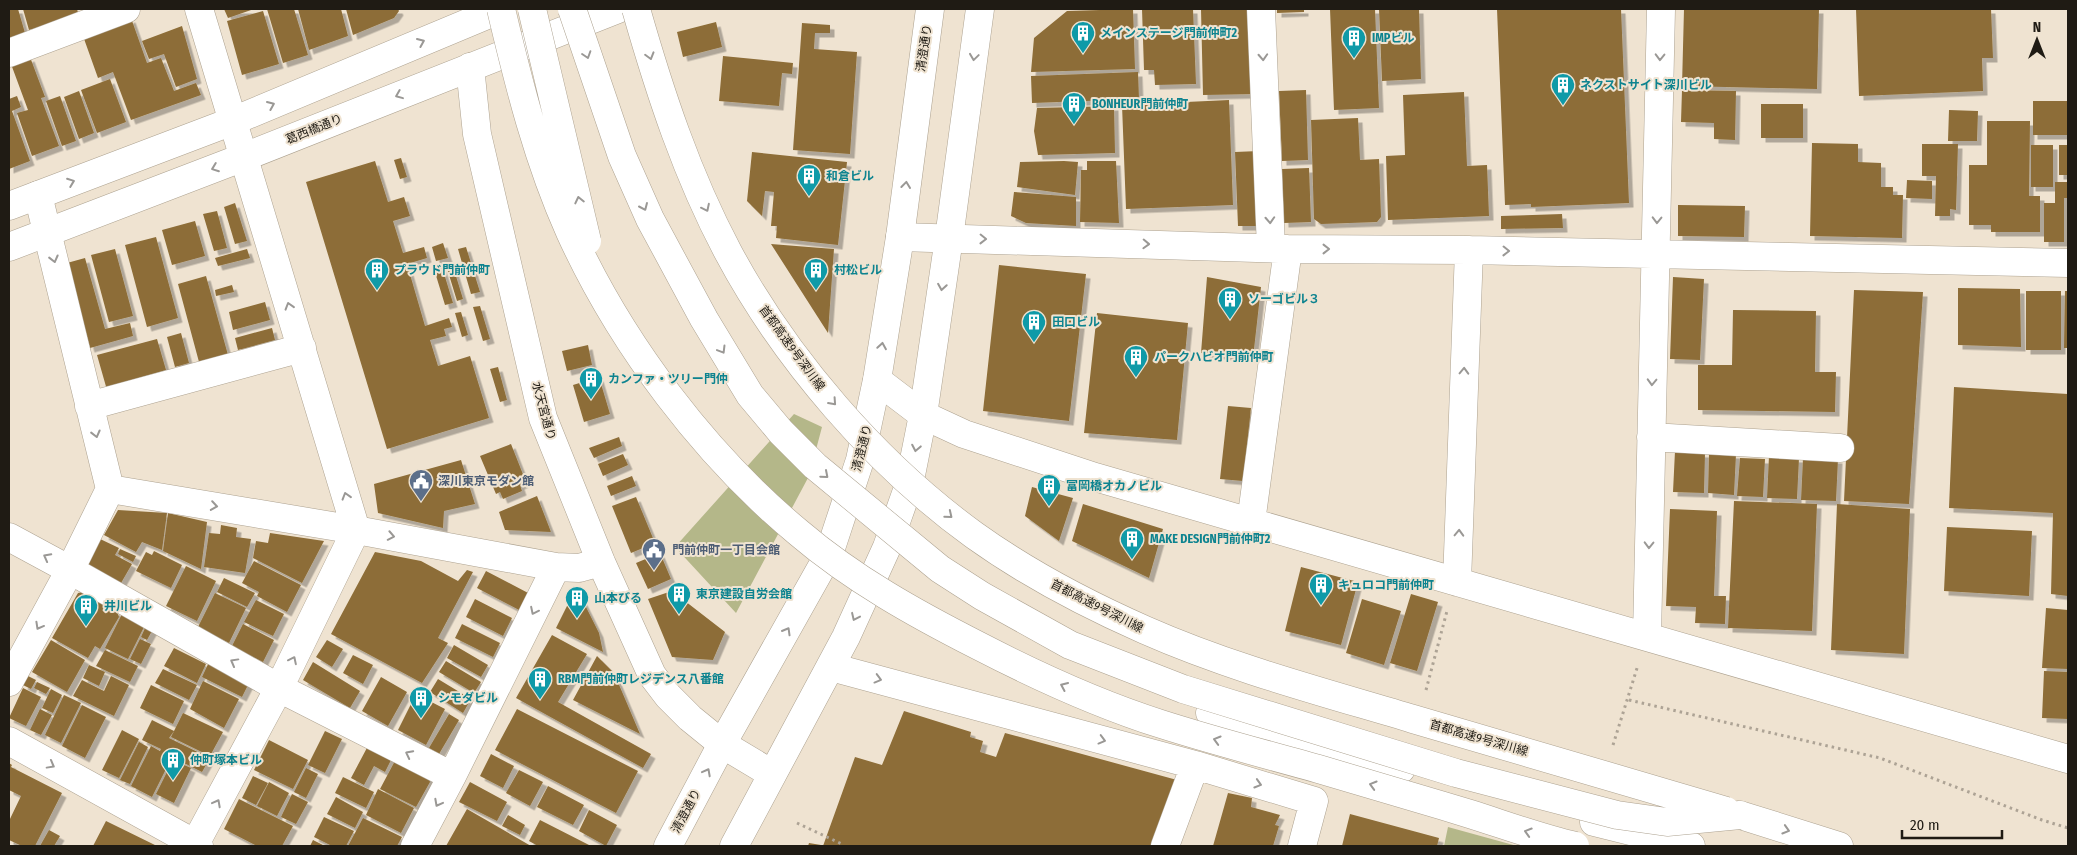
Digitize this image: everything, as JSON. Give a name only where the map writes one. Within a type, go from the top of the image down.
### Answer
[{"type":"main road","points":[[9,53],[126,9]]},
{"type":"main road","points":[[9,741],[196,846],[279,688],[356,530],[200,9]]},
{"type":"main road","points":[[9,206],[234,121],[458,17],[502,9]]},
{"type":"main road","points":[[470,67],[502,9]]},
{"type":"main road","points":[[502,9],[521,91],[548,176],[570,232],[623,332],[686,417],[768,506],[800,534],[842,566],[887,596],[1008,661],[1080,693],[1159,723],[1575,846]]},
{"type":"main road","points":[[532,9],[580,203],[595,282]]},
{"type":"main road","points":[[572,9],[622,156],[650,220],[704,320],[750,395],[815,466],[940,568],[1007,611],[1070,645],[1182,689],[1456,773],[1616,815],[1667,822],[1740,815]]},
{"type":"main road","name":"葛西橋通り","points":[[9,247],[618,9]]},
{"type":"main road","name":"首都高速9号深川線","points":[[636,9],[658,83],[688,166],[730,255],[758,301],[792,352],[859,432],[913,485],[974,534],[1024,567],[1080,600],[1209,656],[1287,682],[1740,815],[1839,846]]},
{"type":"main road","name":"清澄通り","points":[[668,846],[722,744],[829,554],[860,460],[877,380],[900,237],[930,9]]},
{"type":"main road","points":[[734,846],[831,667],[887,547],[908,485],[922,415],[949,238],[980,9]]},
{"type":"main road","points":[[1252,522],[1280,248],[1261,9]]},
{"type":"main road","points":[[1647,636],[1662,9]]},
{"type":"main road","name":"水天宮通り","points":[[458,17],[470,67],[477,134],[543,418],[601,562],[652,675],[668,696],[690,718],[722,744],[772,774]]},
{"type":"main road","points":[[9,682],[70,570],[110,489],[38,195]]},
{"type":"main road","points":[[900,237],[1280,248],[1469,250],[2068,263]]},
{"type":"main road","points":[[1453,592],[1469,250]]},
{"type":"main road","points":[[89,406],[302,348]]},
{"type":"main road","points":[[877,380],[922,415],[964,434],[1095,477],[1252,522],[1453,592],[1647,636],[2068,759]]},
{"type":"main road","points":[[1651,436],[1840,448]]},
{"type":"main road","points":[[110,489],[356,530],[556,567],[579,568],[601,562]]},
{"type":"main road","points":[[9,537],[279,688],[452,776]]},
{"type":"main road","points":[[415,846],[556,567]]},
{"type":"main road","points":[[831,667],[1195,765],[1314,801],[1302,846]]},
{"type":"main road","points":[[1210,713],[1325,749],[1691,846]]},
{"type":"main road","points":[[1166,846],[1195,765]]},
{"type":"path","points":[[1425,696],[1453,592]]},
{"type":"path","points":[[1629,700],[1880,758],[2042,820],[2068,828]]},
{"type":"path","points":[[797,823],[842,844]]},
{"type":"green space","points":[[794,414],[822,427],[809,476],[736,613],[675,547]]},
{"type":"green space","points":[[1448,827],[1517,846],[1444,846]]},
{"type":"building","points":[[9,9],[18,9],[25,33],[9,38]]},
{"type":"building","points":[[23,9],[77,9],[79,16],[29,30]]},
{"type":"building","points":[[224,9],[254,9],[228,18]]},
{"type":"building","points":[[267,9],[294,9],[308,55],[283,63]]},
{"type":"building","points":[[298,9],[341,9],[348,36],[309,50]]},
{"type":"building","points":[[346,9],[398,9],[399,11],[394,18],[353,35]]},
{"type":"building","name":"メインステージ門前仲町2","points":[[1133,9],[1135,69],[1031,72],[1034,38],[1067,11]]},
{"type":"building","points":[[1142,9],[1193,9],[1196,84],[1155,85],[1154,70],[1144,70]]},
{"type":"building","points":[[1201,9],[1254,9],[1256,94],[1203,95]]},
{"type":"building","points":[[1277,9],[1304,9],[1304,12],[1277,13]]},
{"type":"building","name":"IMPビル","points":[[1330,9],[1375,9],[1379,108],[1334,110]]},
{"type":"building","points":[[1379,9],[1419,9],[1421,79],[1382,81]]},
{"type":"building","name":"ネクストサイト深川ビル","points":[[1497,9],[1621,9],[1629,203],[1531,207],[1531,204],[1505,205]]},
{"type":"building","points":[[1684,9],[1819,9],[1817,89],[1682,86]]},
{"type":"building","points":[[1856,9],[1991,9],[1993,58],[1982,58],[1983,91],[1859,96]]},
{"type":"building","points":[[263,11],[279,64],[242,75],[227,21]]},
{"type":"building","points":[[131,18],[147,63],[161,58],[174,91],[196,83],[201,95],[131,120],[113,72],[98,78],[83,36]]},
{"type":"building","points":[[716,22],[722,47],[683,57],[677,32]]},
{"type":"building","points":[[802,23],[830,25],[830,33],[815,33],[814,49],[857,52],[850,154],[793,150]]},
{"type":"building","points":[[182,26],[197,79],[176,87],[164,54],[149,59],[142,41]]},
{"type":"building","points":[[723,56],[793,63],[792,74],[782,73],[779,106],[719,101]]},
{"type":"building","points":[[30,57],[45,97],[41,98],[59,146],[32,156],[17,113],[28,110],[11,64]]},
{"type":"building","points":[[1138,72],[1139,99],[1032,103],[1031,76]]},
{"type":"building","points":[[110,79],[126,122],[97,133],[81,90]]},
{"type":"building","points":[[1306,90],[1308,160],[1282,161],[1279,91]]},
{"type":"building","points":[[1682,90],[1736,91],[1735,140],[1714,139],[1714,123],[1681,122]]},
{"type":"building","points":[[79,91],[94,133],[79,139],[64,97]]},
{"type":"building","points":[[1464,92],[1467,166],[1487,165],[1489,216],[1388,220],[1386,156],[1405,155],[1403,95]]},
{"type":"building","points":[[17,96],[21,107],[12,111],[30,161],[9,169],[9,99]]},
{"type":"building","points":[[60,96],[76,141],[62,146],[46,101]]},
{"type":"building","points":[[1229,100],[1233,205],[1126,209],[1122,105]]},
{"type":"building","points":[[2033,101],[2068,101],[2068,135],[2033,135]]},
{"type":"building","points":[[1761,104],[1803,104],[1803,138],[1761,138]]},
{"type":"building","name":"BONHEUR門前仲町","points":[[1114,106],[1115,153],[1038,155],[1034,131],[1037,108]]},
{"type":"building","points":[[1949,110],[1978,111],[1977,141],[1948,141]]},
{"type":"building","points":[[1358,118],[1360,160],[1379,159],[1381,217],[1377,222],[1321,224],[1314,219],[1311,120]]},
{"type":"building","points":[[1987,121],[2030,121],[2029,196],[2040,196],[2040,232],[1991,232],[1991,225],[1969,225],[1969,165],[1987,165]]},
{"type":"building","points":[[1812,143],[1858,144],[1858,162],[1881,163],[1881,187],[1893,187],[1893,195],[1903,195],[1902,238],[1810,236]]},
{"type":"building","points":[[1922,144],[1958,144],[1956,210],[1950,209],[1950,216],[1935,216],[1936,176],[1922,176]]},
{"type":"building","points":[[2031,145],[2053,145],[2053,187],[2031,187]]},
{"type":"building","points":[[2059,145],[2068,145],[2068,175],[2059,175]]},
{"type":"building","points":[[1259,151],[1262,226],[1238,226],[1235,152]]},
{"type":"building","name":"和倉ビル","points":[[752,152],[847,162],[838,245],[776,238],[777,226],[771,226],[774,192],[765,191],[762,216],[747,201]]},
{"type":"building","points":[[401,158],[407,177],[400,179],[394,160]]},
{"type":"building","name":"プラウド門前仲町","points":[[375,161],[388,202],[404,197],[410,216],[393,221],[403,253],[424,247],[427,258],[407,264],[425,326],[449,318],[452,327],[444,329],[446,336],[430,340],[438,366],[470,356],[489,418],[387,449],[306,182]]},
{"type":"building","points":[[1087,161],[1116,161],[1119,223],[1080,222],[1081,170],[1087,170]]},
{"type":"building","points":[[1020,162],[1078,162],[1075,195],[1017,187]]},
{"type":"building","points":[[1309,168],[1311,222],[1284,223],[1282,169]]},
{"type":"building","points":[[1907,180],[1932,181],[1932,199],[1906,198]]},
{"type":"building","points":[[2055,182],[2068,182],[2068,198],[2064,198],[2064,242],[2044,242],[2044,203],[2055,203]]},
{"type":"building","points":[[1014,192],[1076,197],[1076,226],[1026,223],[1011,216]]},
{"type":"building","points":[[235,203],[247,241],[235,244],[224,207]]},
{"type":"building","points":[[1678,205],[1745,206],[1744,237],[1678,236]]},
{"type":"building","points":[[217,211],[227,248],[214,251],[203,214]]},
{"type":"building","points":[[1562,214],[1563,228],[1501,229],[1501,216]]},
{"type":"building","points":[[195,221],[205,256],[172,265],[162,230]]},
{"type":"building","points":[[156,237],[178,318],[147,327],[125,245]]},
{"type":"building","points":[[443,243],[448,258],[436,261],[432,247]]},
{"type":"building","name":"村松ビル","points":[[771,244],[834,249],[828,333]]},
{"type":"building","points":[[466,247],[480,292],[471,294],[458,249]]},
{"type":"building","points":[[115,249],[133,316],[109,322],[91,255]]},
{"type":"building","points":[[247,249],[250,258],[218,266],[215,258]]},
{"type":"building","points":[[85,258],[105,329],[130,323],[133,336],[90,348],[67,263]]},
{"type":"building","points":[[452,263],[463,299],[457,301],[446,265]]},
{"type":"building","name":"田口ビル","points":[[999,265],[1086,274],[1069,421],[983,411]]},
{"type":"building","points":[[442,267],[453,303],[445,305],[434,269]]},
{"type":"building","points":[[206,276],[228,355],[199,362],[178,284]]},
{"type":"building","name":"ソーゴビル３","points":[[1207,277],[1261,287],[1253,358],[1201,353]]},
{"type":"building","points":[[1673,277],[1704,279],[1700,360],[1670,359]]},
{"type":"building","points":[[232,285],[234,292],[216,296],[215,290]]},
{"type":"building","points":[[1958,288],[2020,289],[2021,347],[1958,345]]},
{"type":"building","points":[[1854,290],[1923,292],[1909,504],[1844,501]]},
{"type":"building","points":[[2026,291],[2061,291],[2061,350],[2026,350]]},
{"type":"building","points":[[2065,291],[2068,291],[2068,348],[2064,348]]},
{"type":"building","points":[[265,302],[270,320],[233,330],[229,312]]},
{"type":"building","points":[[480,306],[490,339],[483,341],[473,307]]},
{"type":"building","points":[[1733,310],[1816,311],[1815,372],[1836,372],[1835,412],[1698,410],[1698,365],[1732,365]]},
{"type":"building","points":[[461,312],[468,335],[462,337],[455,313]]},
{"type":"building","name":"パークハビオ門前仲町","points":[[1097,313],[1188,323],[1177,440],[1084,433]]},
{"type":"building","points":[[272,328],[275,340],[238,350],[235,338]]},
{"type":"building","points":[[181,333],[189,363],[175,367],[167,337]]},
{"type":"building","points":[[157,339],[166,370],[128,381],[129,384],[107,390],[97,355]]},
{"type":"building","points":[[588,345],[592,365],[567,371],[562,351]]},
{"type":"building","points":[[498,367],[507,400],[500,402],[490,369]]},
{"type":"building","name":"カンファ・ツリー門仲","points":[[599,377],[610,414],[584,422],[573,385]]},
{"type":"building","points":[[1954,387],[2068,394],[2068,596],[2051,594],[2053,513],[1949,508]]},
{"type":"building","points":[[1228,406],[1251,408],[1243,481],[1220,479]]},
{"type":"building","points":[[619,437],[622,446],[594,458],[589,448]]},
{"type":"building","points":[[511,444],[526,482],[520,485],[522,491],[503,499],[500,492],[496,494],[480,456]]},
{"type":"building","points":[[1675,451],[1705,453],[1704,493],[1673,492]]},
{"type":"building","points":[[1709,453],[1736,454],[1734,495],[1708,493]]},
{"type":"building","points":[[623,454],[628,465],[603,476],[598,464]]},
{"type":"building","points":[[1769,456],[1799,458],[1797,499],[1767,498]]},
{"type":"building","points":[[1740,458],[1765,459],[1763,497],[1737,496]]},
{"type":"building","points":[[1803,458],[1838,459],[1836,501],[1801,500]]},
{"type":"building","points":[[461,460],[475,504],[444,511],[443,528],[378,513],[374,484]]},
{"type":"building","points":[[632,476],[636,486],[611,496],[607,486]]},
{"type":"building","name":"富岡橋オカノビル","points":[[1032,487],[1073,498],[1059,541],[1025,516]]},
{"type":"building","points":[[537,496],[551,532],[505,530],[499,512]]},
{"type":"building","points":[[636,497],[655,543],[631,553],[612,506]]},
{"type":"building","points":[[1734,501],[1817,504],[1812,631],[1728,628]]},
{"type":"building","name":"MAKE DESIGN門前仲町2","points":[[1083,504],[1163,529],[1149,578],[1072,541]]},
{"type":"building","points":[[1837,504],[1910,509],[1904,654],[1831,650]]},
{"type":"building","points":[[1670,509],[1717,511],[1714,596],[1726,596],[1725,624],[1695,623],[1696,607],[1666,606]]},
{"type":"building","points":[[118,510],[167,513],[162,550],[142,542],[136,552],[104,535]]},
{"type":"building","points":[[168,513],[207,522],[201,569],[163,551]]},
{"type":"building","points":[[221,525],[237,528],[236,537],[251,539],[245,573],[204,567],[209,533],[220,534]]},
{"type":"building","points":[[1947,527],[2032,531],[2029,596],[1944,591]]},
{"type":"building","points":[[270,533],[324,541],[302,583],[253,558],[256,541],[268,543]]},
{"type":"building","points":[[98,538],[119,548],[115,555],[132,564],[121,583],[84,565]]},
{"type":"building","points":[[120,549],[136,556],[133,562],[118,554]]},
{"type":"building","points":[[154,551],[182,565],[171,588],[136,571],[146,552],[152,555]]},
{"type":"building","points":[[375,552],[421,561],[458,581],[467,570],[473,572],[438,638],[448,643],[422,683],[331,634]]},
{"type":"building","name":"門前仲町一丁目会館","points":[[660,553],[671,579],[648,589],[636,563]]},
{"type":"building","points":[[254,561],[301,585],[287,612],[257,596],[259,592],[242,583]]},
{"type":"building","points":[[186,566],[216,581],[197,621],[166,606]]},
{"type":"building","name":"キュロコ門前仲町","points":[[1301,567],[1358,582],[1341,645],[1285,631]]},
{"type":"building","points":[[486,571],[530,594],[521,611],[477,588]]},
{"type":"building","points":[[224,578],[255,593],[247,607],[217,592]]},
{"type":"building","name":"東京建設自労会館","points":[[672,591],[725,632],[713,660],[672,657],[648,599]]},
{"type":"building","name":"井川ビル","points":[[83,592],[117,612],[119,617],[100,649],[95,646],[88,658],[52,638],[78,593]]},
{"type":"building","points":[[215,593],[246,608],[229,643],[198,627]]},
{"type":"building","points":[[1411,594],[1438,602],[1417,671],[1390,663]]},
{"type":"building","points":[[475,599],[512,618],[503,636],[466,617]]},
{"type":"building","name":"山本びる","points":[[582,599],[599,633],[603,652],[556,628],[570,600]]},
{"type":"building","points":[[1362,599],[1401,611],[1384,665],[1346,653]]},
{"type":"building","points":[[256,600],[284,614],[273,636],[244,622]]},
{"type":"building","points":[[2046,608],[2068,610],[2068,669],[2042,668]]},
{"type":"building","points":[[123,612],[146,623],[128,659],[105,648]]},
{"type":"building","points":[[243,624],[274,640],[263,662],[232,646]]},
{"type":"building","points":[[462,624],[500,643],[493,657],[455,638]]},
{"type":"building","points":[[146,626],[153,629],[147,640],[141,637]]},
{"type":"building","name":"RBM門前仲町レジデンス八番館","points":[[552,635],[587,654],[558,702],[651,754],[643,768],[516,698]]},
{"type":"building","points":[[140,639],[151,644],[141,664],[130,659]]},
{"type":"building","points":[[51,640],[85,660],[67,692],[32,672]]},
{"type":"building","points":[[327,640],[343,649],[332,667],[316,657]]},
{"type":"building","points":[[454,645],[488,665],[481,677],[447,658]]},
{"type":"building","points":[[174,648],[206,664],[197,683],[164,666]]},
{"type":"building","points":[[105,650],[138,666],[130,682],[96,666]]},
{"type":"building","points":[[353,655],[373,665],[363,684],[343,673]]},
{"type":"building","points":[[597,656],[614,673],[640,734],[573,700]]},
{"type":"building","points":[[210,660],[251,679],[242,697],[202,677]]},
{"type":"building","points":[[446,661],[481,682],[474,693],[439,672]]},
{"type":"building","points":[[313,662],[360,691],[350,708],[303,680]]},
{"type":"building","points":[[89,665],[105,672],[99,686],[83,678]]},
{"type":"building","points":[[163,669],[197,685],[189,700],[155,683]]},
{"type":"building","points":[[2044,671],[2068,672],[2068,719],[2042,718]]},
{"type":"building","points":[[28,676],[36,680],[31,689],[23,685]]},
{"type":"building","points":[[111,676],[129,685],[114,716],[73,696],[82,680],[104,691]]},
{"type":"building","points":[[381,677],[407,692],[388,726],[362,711]]},
{"type":"building","points":[[438,679],[471,699],[463,713],[430,692]]},
{"type":"building","points":[[203,681],[239,699],[224,728],[190,709]]},
{"type":"building","points":[[37,682],[50,688],[46,694],[34,688]]},
{"type":"building","points":[[151,685],[184,701],[173,724],[140,708]]},
{"type":"building","points":[[23,688],[41,697],[26,726],[9,718]]},
{"type":"building","points":[[51,689],[62,695],[53,713],[42,708]]},
{"type":"building","name":"シモダビル","points":[[416,694],[445,709],[426,745],[398,730]]},
{"type":"building","points":[[64,695],[81,703],[61,743],[45,735]]},
{"type":"building","points":[[82,705],[106,717],[85,758],[62,746]]},
{"type":"building","points":[[40,709],[52,715],[41,735],[30,730]]},
{"type":"building","points":[[517,709],[638,771],[616,813],[495,750]]},
{"type":"building","points":[[904,711],[971,732],[970,737],[983,741],[980,752],[996,757],[1005,733],[1177,780],[1153,846],[823,846],[855,757],[882,765]]},
{"type":"building","points":[[183,713],[223,732],[210,756],[171,737]]},
{"type":"building","points":[[449,714],[459,720],[439,754],[429,748]]},
{"type":"building","points":[[152,720],[174,731],[169,738],[210,758],[202,772],[172,757],[152,797],[131,786],[151,746],[160,751],[161,749],[142,740]]},
{"type":"building","points":[[122,730],[139,739],[119,778],[102,770]]},
{"type":"building","points":[[325,731],[342,739],[325,773],[308,765]]},
{"type":"building","points":[[269,740],[308,760],[293,789],[254,770]]},
{"type":"building","points":[[139,742],[148,747],[130,784],[120,780]]},
{"type":"building","points":[[369,744],[393,756],[385,772],[374,766],[364,785],[351,778]]},
{"type":"building","points":[[491,754],[514,766],[503,788],[480,776]]},
{"type":"building","points":[[396,759],[428,775],[430,782],[416,807],[380,789]]},
{"type":"building","name":"仲町塚本ビル","points":[[173,760],[191,768],[174,803],[156,794]]},
{"type":"building","points":[[9,763],[12,765],[11,767],[62,793],[35,846],[22,846],[9,840],[9,821],[21,796],[9,790]]},
{"type":"building","points":[[306,768],[318,774],[306,798],[294,792]]},
{"type":"building","points":[[519,770],[543,782],[530,806],[506,793]]},
{"type":"building","points":[[253,776],[268,783],[256,805],[242,798]]},
{"type":"building","points":[[343,777],[374,792],[366,808],[335,793]]},
{"type":"building","points":[[269,782],[289,793],[277,816],[257,806]]},
{"type":"building","points":[[470,782],[507,802],[497,821],[459,802]]},
{"type":"building","points":[[548,786],[584,805],[573,825],[537,807]]},
{"type":"building","points":[[378,789],[414,808],[401,833],[366,815]]},
{"type":"building","points":[[1228,793],[1252,798],[1251,807],[1280,815],[1275,825],[1279,826],[1273,846],[1213,846]]},
{"type":"building","points":[[292,794],[308,802],[296,824],[281,817]]},
{"type":"building","points":[[336,797],[363,812],[355,828],[327,814]]},
{"type":"building","points":[[239,799],[293,826],[282,846],[257,846],[224,829]]},
{"type":"building","points":[[467,809],[531,846],[446,846]]},
{"type":"building","points":[[589,810],[617,825],[606,846],[579,831]]},
{"type":"building","points":[[1350,814],[1439,838],[1437,846],[1342,846]]},
{"type":"building","points":[[508,815],[525,825],[520,835],[502,826]]},
{"type":"building","points":[[324,817],[354,831],[346,846],[332,846],[314,837]]},
{"type":"building","points":[[363,818],[402,837],[397,846],[348,846]]},
{"type":"building","points":[[540,820],[591,846],[538,846],[529,841]]},
{"type":"building","points":[[106,821],[157,846],[93,846]]},
{"type":"building","points":[[49,830],[60,836],[54,846],[40,846]]},
{"type":"building","points":[[313,840],[325,846],[310,846]]},
{"type":"building","points":[[809,843],[821,845],[821,846],[808,846]]},
{"type":"place","name":"メインステージ門前仲町2","points":[[1083,54]]},
{"type":"place","name":"IMPビル","points":[[1354,59]]},
{"type":"place","name":"ネクストサイト深川ビル","points":[[1563,106]]},
{"type":"place","name":"BONHEUR門前仲町","points":[[1074,125]]},
{"type":"place","name":"和倉ビル","points":[[809,197]]},
{"type":"place","name":"プラウド門前仲町","points":[[377,291]]},
{"type":"place","name":"村松ビル","points":[[816,291]]},
{"type":"place","name":"ソーゴビル３","points":[[1230,320]]},
{"type":"place","name":"田口ビル","points":[[1034,343]]},
{"type":"place","name":"パークハビオ門前仲町","points":[[1136,378]]},
{"type":"place","name":"カンファ・ツリー門仲","points":[[591,400]]},
{"type":"place","name":"深川東京モダン館","points":[[421,502]]},
{"type":"place","name":"富岡橋オカノビル","points":[[1049,507]]},
{"type":"place","name":"MAKE DESIGN門前仲町2","points":[[1132,560]]},
{"type":"place","name":"門前仲町一丁目会館","points":[[654,571]]},
{"type":"place","name":"キュロコ門前仲町","points":[[1321,606]]},
{"type":"place","name":"東京建設自労会館","points":[[679,615]]},
{"type":"place","name":"山本びる","points":[[577,619]]},
{"type":"place","name":"井川ビル","points":[[86,627]]},
{"type":"place","name":"RBM門前仲町レジデンス八番館","points":[[540,700]]},
{"type":"place","name":"シモダビル","points":[[421,719]]},
{"type":"place","name":"仲町塚本ビル","points":[[173,781]]}]
